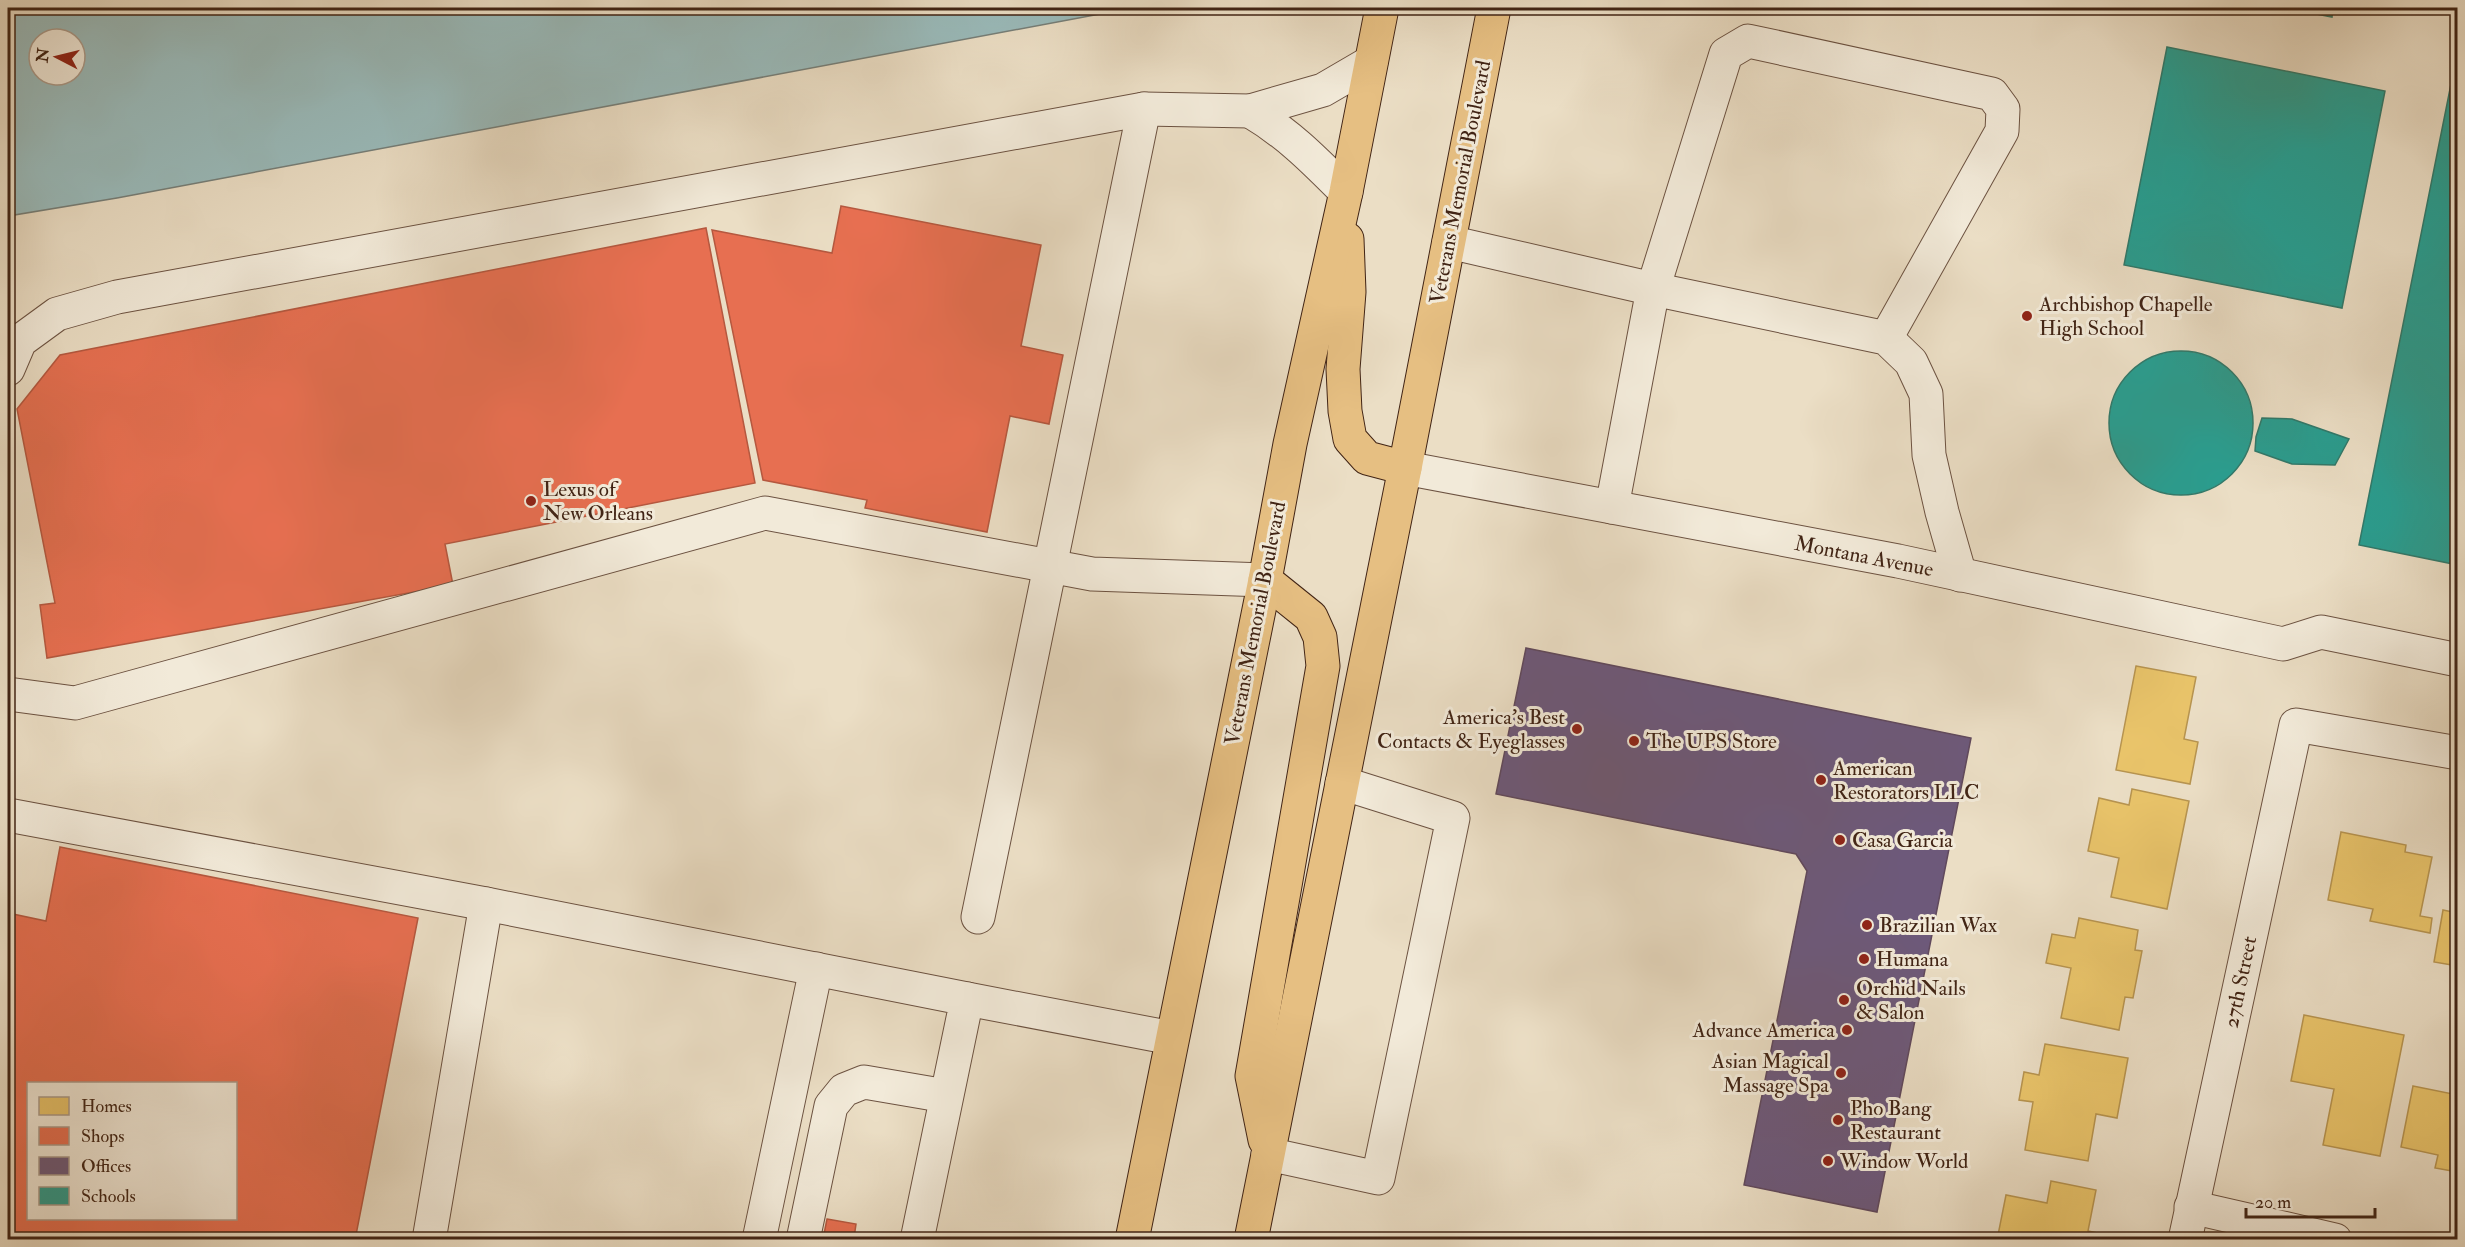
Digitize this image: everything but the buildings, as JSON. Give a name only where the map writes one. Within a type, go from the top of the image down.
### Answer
[{"type":"main road","name":"Veterans Memorial Boulevard","points":[[1251,1239],[1494,8]]},
{"type":"main road","name":"Veterans Memorial Boulevard","points":[[1132,1239],[1293,432],[1346,192],[1380,18]]},
{"type":"main road","points":[[1346,192],[1349,292],[1343,369],[1345,411],[1350,439],[1367,458],[1405,468]]},
{"type":"main road","points":[[1265,580],[1311,617],[1320,637],[1323,666],[1252,1076],[1268,1154]]},
{"type":"street","points":[[1612,507],[1653,289],[1726,54],[1748,41],[1992,94],[2003,109],[2002,130],[1886,338]]},
{"type":"street","points":[[8,369],[20,341],[57,314],[117,297],[1144,109],[1250,111],[1323,90],[1371,62]]},
{"type":"street","points":[[978,917],[1144,109]]},
{"type":"street","points":[[1250,111],[1280,129],[1305,150],[1346,192]]},
{"type":"street","points":[[1449,242],[1653,289],[1886,338],[1911,362],[1926,394],[1929,455],[1960,575]]},
{"type":"street","name":"Montana Avenue","points":[[1405,468],[1960,575],[2283,644],[2321,632],[2457,660]]},
{"type":"street","points":[[8,694],[75,703],[765,513],[1092,574],[1265,580]]},
{"type":"street","name":"27th Street","points":[[2185,1239],[2296,724],[2457,753]]},
{"type":"street","points":[[1268,1154],[1378,1178],[1453,818],[1342,783]]},
{"type":"street","points":[[8,815],[486,904],[1172,1038]]},
{"type":"street","points":[[429,1239],[486,904]]},
{"type":"street","points":[[759,1239],[816,969]]},
{"type":"street","points":[[917,1239],[967,999]]},
{"type":"street","points":[[803,1239],[831,1106],[844,1090],[864,1082],[946,1095]]},
{"type":"street","points":[[2191,1207],[2335,1239]]},
{"type":"water","points":[[8,8],[1132,8],[117,198],[8,216]]},
{"type":"place","name":"Archbishop Chapelle High School","points":[[2027,316]]},
{"type":"place","name":"Lexus of New Orleans","points":[[531,501]]},
{"type":"place","name":"America's Best Contacts & Eyeglasses","points":[[1577,729]]},
{"type":"place","name":"The UPS Store","points":[[1634,741]]},
{"type":"place","name":"American Restorators LLC","points":[[1821,780]]},
{"type":"place","name":"Casa Garcia","points":[[1840,840]]},
{"type":"place","name":"Brazilian Wax","points":[[1867,925]]},
{"type":"place","name":"Humana","points":[[1864,959]]},
{"type":"place","name":"Orchid Nails & Salon","points":[[1844,1000]]},
{"type":"place","name":"Advance America","points":[[1847,1030]]},
{"type":"place","name":"Asian Magical Massage Spa","points":[[1841,1073]]},
{"type":"place","name":"Pho Bang Restaurant","points":[[1838,1120]]},
{"type":"place","name":"Window World","points":[[1828,1161]]}]
